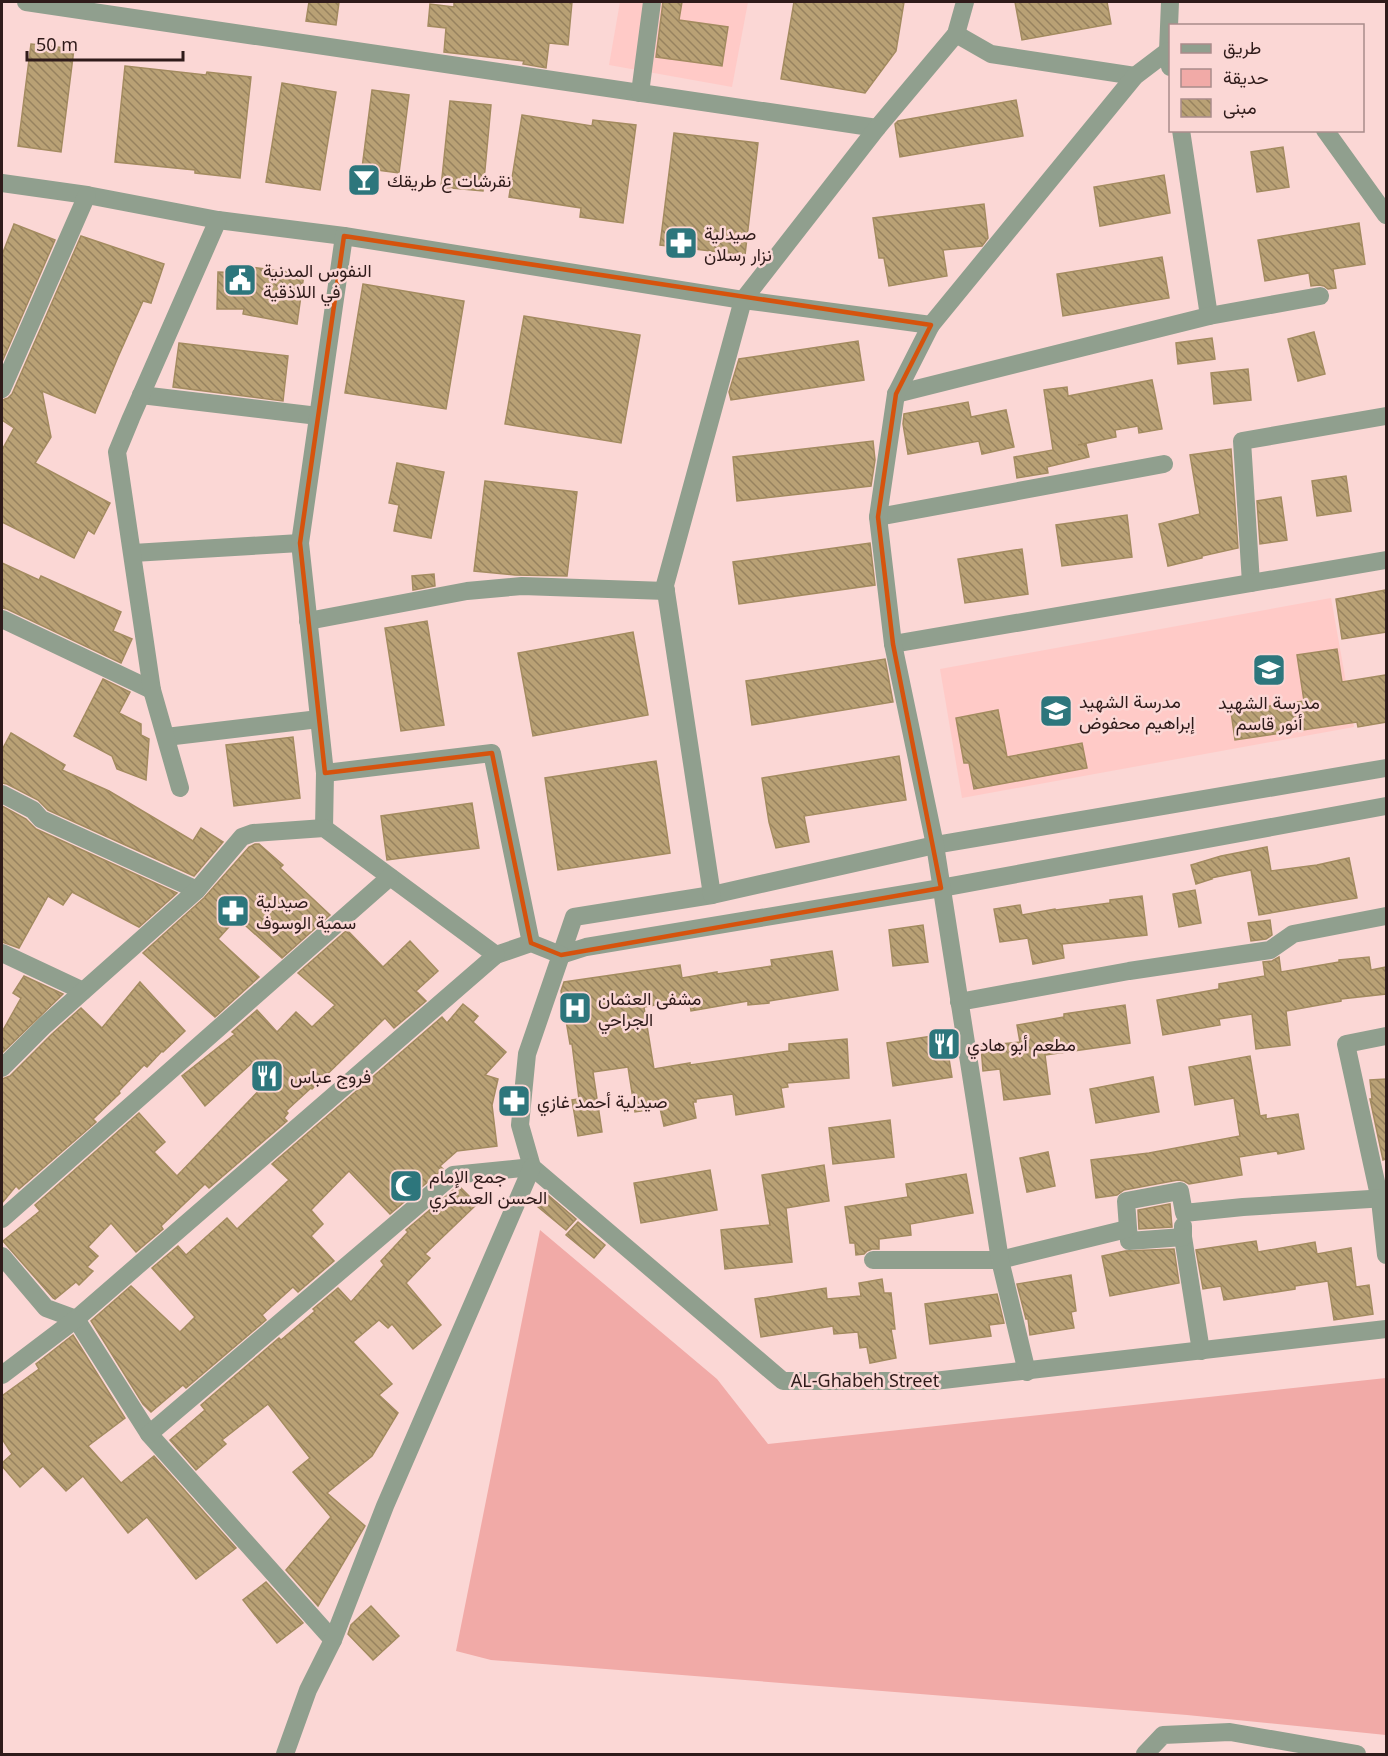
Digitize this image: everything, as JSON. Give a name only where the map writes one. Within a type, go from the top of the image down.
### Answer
[{"type":"street","points":[[26,2],[877,128]]},
{"type":"street","points":[[640,93],[652,2]]},
{"type":"street","points":[[712,895],[665,585],[743,300],[877,128],[956,34],[965,2]]},
{"type":"street","points":[[1170,2],[1170,24]]},
{"type":"street","points":[[956,34],[991,54],[1135,76]]},
{"type":"street","points":[[1027,1372],[1000,1260],[935,845],[893,644],[878,517],[896,394],[931,325],[1135,76],[1169,58]]},
{"type":"street","points":[[1181,132],[1209,316]]},
{"type":"street","points":[[1326,132],[1386,215]]},
{"type":"street","points":[[2,183],[87,195],[218,220],[344,236],[743,300],[931,325]]},
{"type":"street","points":[[2,388],[87,195]]},
{"type":"street","points":[[180,788],[152,690],[117,453],[218,220]]},
{"type":"street","points":[[324,828],[325,773],[300,543],[344,236]]},
{"type":"street","points":[[896,394],[1209,316],[1320,296]]},
{"type":"street","points":[[141,395],[318,416]]},
{"type":"street","points":[[1251,584],[1242,441],[1386,416]]},
{"type":"street","points":[[878,517],[1164,464]]},
{"type":"street","points":[[133,553],[300,543]]},
{"type":"street","points":[[893,644],[1386,561]]},
{"type":"street","points":[[309,621],[467,591],[522,586],[666,591]]},
{"type":"street","points":[[2,619],[152,690]]},
{"type":"street","points":[[166,737],[319,719]]},
{"type":"street","points":[[325,773],[492,753],[531,943]]},
{"type":"street","points":[[285,1755],[308,1690],[333,1640],[385,1506],[532,1167],[520,1125],[527,1054],[574,917],[712,895],[935,845],[1386,768]]},
{"type":"street","points":[[2,794],[33,810],[41,819],[196,890]]},
{"type":"street","points":[[2,1374],[76,1319],[496,955],[531,943],[561,955],[586,947],[941,888],[1386,806]]},
{"type":"street","points":[[2,1068],[83,991],[196,890],[242,837],[253,833],[324,828],[496,955]]},
{"type":"street","points":[[2,1219],[390,877]]},
{"type":"street","points":[[959,1002],[1129,971],[1270,950],[1293,934],[1386,916]]},
{"type":"street","points":[[2,953],[83,991]]},
{"type":"street","points":[[1386,1036],[1346,1044],[1383,1199],[1386,1255]]},
{"type":"street","points":[[149,1434],[453,1175],[532,1167]]},
{"type":"street","name":"AL-Ghabeh Street","points":[[532,1167],[783,1381],[934,1382],[1386,1329]]},
{"type":"street","points":[[1183,1237],[1129,1241],[1126,1201],[1180,1191],[1184,1213],[1183,1237],[1201,1352]]},
{"type":"street","points":[[1184,1213],[1243,1207],[1383,1199]]},
{"type":"street","points":[[873,1260],[1000,1260],[1127,1229]]},
{"type":"street","points":[[2,1256],[46,1308],[76,1319],[149,1434],[333,1640]]},
{"type":"street","points":[[1145,1755],[1163,1735],[1230,1732],[1357,1755]]},
{"type":"highlighted area","points":[[344,236],[931,325],[896,394],[878,517],[893,644],[941,888],[561,955],[531,943],[492,753],[325,773],[300,543]]},
{"type":"shaded area","points":[[620,2],[748,2],[732,87],[609,65]]},
{"type":"shaded area","points":[[1331,598],[1354,727],[962,798],[940,669]]},
{"type":"green space","points":[[540,1230],[717,1379],[768,1444],[1386,1378],[1386,1735],[1187,1715],[491,1660],[456,1651]]},
{"type":"building","points":[[309,2],[339,2],[336,25],[306,21]]},
{"type":"building","points":[[454,2],[572,2],[568,45],[549,43],[546,68],[523,64],[524,61],[444,52],[446,28],[428,26],[430,4],[454,7]]},
{"type":"building","points":[[663,2],[682,2],[679,20],[728,27],[722,66],[656,57]]},
{"type":"building","points":[[794,2],[904,2],[896,51],[865,93],[781,79]]},
{"type":"building","points":[[1015,2],[1107,2],[1111,24],[1022,40]]},
{"type":"building","points":[[31,44],[74,49],[61,152],[18,146]]},
{"type":"building","points":[[125,66],[206,75],[207,72],[251,77],[240,178],[195,173],[195,170],[115,162]]},
{"type":"building","points":[[282,83],[336,92],[320,190],[266,182]]},
{"type":"building","points":[[372,90],[409,95],[399,173],[362,168]]},
{"type":"building","points":[[1016,100],[1023,136],[900,157],[895,124],[898,121]]},
{"type":"building","points":[[450,101],[491,105],[483,191],[441,187]]},
{"type":"building","points":[[522,115],[592,126],[593,120],[636,125],[623,223],[580,217],[581,208],[509,197]]},
{"type":"building","points":[[674,133],[758,143],[745,255],[660,245]]},
{"type":"building","points":[[1283,147],[1289,187],[1257,192],[1251,152]]},
{"type":"building","points":[[1164,175],[1170,213],[1100,226],[1094,187]]},
{"type":"building","points":[[984,204],[988,238],[982,246],[943,250],[947,276],[889,286],[884,258],[879,258],[873,218]]},
{"type":"building","points":[[1359,223],[1365,264],[1333,269],[1336,288],[1311,286],[1309,273],[1265,281],[1258,240]]},
{"type":"building","points":[[14,224],[55,240],[2,362],[2,255]]},
{"type":"building","points":[[81,236],[164,264],[151,303],[143,301],[95,413],[42,391],[51,437],[35,463],[110,503],[94,534],[88,530],[74,558],[2,522],[2,450],[14,428],[2,420],[2,400],[12,394]]},
{"type":"building","points":[[1162,257],[1169,298],[1063,316],[1057,274]]},
{"type":"building","points":[[250,267],[304,274],[297,324],[243,314],[244,309],[217,309],[218,272],[249,273]]},
{"type":"building","points":[[363,284],[464,301],[446,409],[345,393]]},
{"type":"building","points":[[524,316],[640,335],[621,443],[505,424]]},
{"type":"building","points":[[1314,332],[1325,374],[1298,381],[1288,339]]},
{"type":"building","points":[[1212,338],[1215,359],[1178,364],[1176,343]]},
{"type":"building","points":[[858,341],[864,380],[731,400],[729,392],[739,359]]},
{"type":"building","points":[[179,343],[288,356],[283,401],[173,387]]},
{"type":"building","points":[[1248,369],[1251,400],[1214,404],[1211,373]]},
{"type":"building","points":[[1152,380],[1162,429],[1139,433],[1138,426],[1115,430],[1116,437],[1078,445],[1086,444],[1089,457],[1047,467],[1048,473],[1017,478],[1014,457],[1053,450],[1044,390],[1067,387],[1068,396]]},
{"type":"building","points":[[968,402],[971,417],[1006,410],[1014,447],[982,454],[979,441],[908,454],[903,424],[904,414]]},
{"type":"building","points":[[873,441],[875,460],[871,486],[737,501],[733,457]]},
{"type":"building","points":[[1231,449],[1238,548],[1168,566],[1159,524],[1200,514],[1190,455]]},
{"type":"building","points":[[397,463],[444,472],[431,538],[394,531],[399,505],[389,503]]},
{"type":"building","points":[[1346,476],[1351,511],[1317,516],[1312,481]]},
{"type":"building","points":[[485,481],[577,492],[567,576],[474,571]]},
{"type":"building","points":[[1281,497],[1287,540],[1260,544],[1257,501]]},
{"type":"building","points":[[1127,515],[1132,557],[1062,566],[1056,525]]},
{"type":"building","points":[[870,543],[875,585],[739,604],[733,562]]},
{"type":"building","points":[[1022,549],[1028,594],[965,603],[958,559]]},
{"type":"building","points":[[2,563],[39,580],[41,576],[121,612],[113,631],[132,639],[121,663],[2,608]]},
{"type":"building","points":[[434,574],[435,586],[413,590],[412,576]]},
{"type":"building","points":[[1386,590],[1386,632],[1342,639],[1336,599]]},
{"type":"building","points":[[427,621],[444,725],[401,731],[385,628]]},
{"type":"building","points":[[633,632],[648,715],[533,736],[518,653]]},
{"type":"building","points":[[1337,649],[1342,682],[1386,675],[1386,722],[1358,727],[1357,722],[1235,740],[1231,712],[1304,701],[1297,655]]},
{"type":"building","points":[[885,659],[893,702],[752,725],[746,681]]},
{"type":"building","points":[[103,679],[130,692],[119,713],[141,724],[141,735],[149,739],[146,780],[117,769],[112,756],[74,736]]},
{"type":"building","points":[[998,710],[1007,757],[1082,743],[1087,768],[974,789],[969,763],[964,763],[956,718]]},
{"type":"building","points":[[11,733],[65,765],[62,770],[109,791],[193,841],[201,828],[223,842],[194,876],[48,810],[38,800],[2,783],[2,750]]},
{"type":"building","points":[[293,737],[300,798],[234,806],[226,745]]},
{"type":"building","points":[[899,756],[906,800],[804,816],[809,842],[776,848],[762,778]]},
{"type":"building","points":[[656,761],[670,853],[558,870],[545,778]]},
{"type":"building","points":[[472,803],[479,848],[387,860],[381,816]]},
{"type":"building","points":[[2,806],[26,819],[36,829],[177,893],[139,927],[72,892],[63,905],[48,896],[19,948],[2,942]]},
{"type":"building","points":[[259,844],[283,865],[280,868],[330,915],[282,958],[237,918],[218,939],[259,977],[215,1017],[143,953],[204,898],[249,847]]},
{"type":"building","points":[[1267,847],[1271,871],[1349,858],[1357,898],[1259,915],[1251,870],[1211,878],[1196,884],[1191,865],[1221,856]]},
{"type":"building","points":[[1195,890],[1201,923],[1179,927],[1173,894]]},
{"type":"building","points":[[1142,896],[1147,935],[1062,944],[1064,958],[1033,964],[1028,938],[1000,942],[994,909],[1020,905],[1022,915],[1110,903],[1110,900]]},
{"type":"building","points":[[1270,920],[1272,935],[1266,939],[1251,941],[1248,923]]},
{"type":"building","points":[[923,925],[928,962],[893,966],[889,930]]},
{"type":"building","points":[[347,930],[383,967],[410,941],[438,971],[416,991],[426,1001],[394,1028],[385,1018],[286,1111],[288,1113],[284,1118],[287,1121],[209,1188],[205,1184],[161,1226],[163,1229],[136,1252],[111,1223],[88,1247],[98,1256],[87,1267],[93,1271],[79,1285],[76,1282],[55,1299],[53,1298],[3,1241],[40,1211],[35,1205],[139,1113],[165,1142],[154,1152],[177,1176],[270,1079],[253,1062],[205,1106],[182,1076],[235,1034],[232,1032],[257,1010],[277,1032],[296,1012],[312,1027],[335,1005],[298,973]]},
{"type":"building","points":[[832,951],[838,990],[769,1001],[769,1003],[748,1005],[748,1001],[691,1011],[689,999],[644,1007],[654,1069],[789,1051],[789,1044],[847,1039],[849,1078],[787,1083],[788,1087],[781,1088],[784,1107],[736,1115],[733,1094],[696,1099],[696,1102],[693,1102],[696,1118],[664,1126],[660,1108],[635,1112],[628,1067],[593,1072],[602,1132],[578,1136],[572,1100],[579,1099],[572,1044],[570,1044],[561,991],[564,982],[680,965],[682,978],[717,972],[717,974],[772,966],[771,960]]},
{"type":"building","points":[[1279,957],[1281,972],[1339,962],[1339,960],[1369,957],[1371,970],[1386,967],[1386,994],[1341,999],[1341,1001],[1286,1011],[1290,1045],[1256,1049],[1252,1014],[1219,1019],[1220,1025],[1163,1035],[1157,1000],[1219,989],[1219,984],[1265,976],[1263,962]]},
{"type":"building","points":[[24,976],[63,994],[2,1053],[2,1032],[21,998],[13,993]]},
{"type":"building","points":[[140,982],[185,1031],[147,1067],[144,1065],[93,1119],[96,1122],[19,1189],[16,1186],[2,1203],[2,1079],[10,1076],[81,1008],[102,1028]]},
{"type":"building","points":[[463,1004],[478,1016],[473,1022],[506,1052],[485,1075],[498,1079],[492,1105],[497,1146],[457,1151],[440,1166],[443,1169],[390,1214],[349,1171],[311,1210],[323,1224],[311,1236],[334,1261],[298,1292],[293,1287],[262,1315],[266,1320],[186,1388],[183,1385],[151,1412],[143,1404],[91,1321],[131,1286],[180,1332],[195,1317],[152,1268],[178,1246],[186,1255],[227,1218],[237,1229],[289,1180],[272,1164],[442,1017],[447,1023]]},
{"type":"building","points":[[1125,1005],[1130,1043],[1045,1055],[1050,1094],[1004,1100],[1000,1069],[983,1071],[981,1046],[1020,1042],[1017,1025],[1064,1017],[1064,1014]]},
{"type":"building","points":[[945,1034],[952,1077],[893,1086],[887,1043]]},
{"type":"building","points":[[1250,1056],[1260,1116],[1266,1115],[1266,1119],[1298,1114],[1304,1149],[1239,1157],[1242,1175],[1189,1184],[1178,1180],[1124,1190],[1117,1195],[1096,1198],[1091,1160],[1149,1153],[1240,1136],[1234,1098],[1195,1105],[1189,1067]]},
{"type":"building","points":[[1153,1077],[1159,1112],[1096,1123],[1090,1089]]},
{"type":"building","points":[[1386,1079],[1386,1159],[1383,1160],[1370,1099],[1372,1099],[1370,1080]]},
{"type":"building","points":[[890,1120],[894,1157],[833,1164],[829,1128]]},
{"type":"building","points":[[1048,1152],[1055,1186],[1027,1192],[1020,1158]]},
{"type":"building","points":[[824,1165],[829,1201],[786,1208],[792,1262],[725,1269],[721,1230],[770,1225],[762,1175]]},
{"type":"building","points":[[710,1170],[717,1210],[641,1223],[634,1183]]},
{"type":"building","points":[[966,1174],[973,1213],[910,1224],[911,1235],[879,1239],[879,1249],[856,1255],[855,1243],[850,1243],[845,1207],[908,1197],[906,1184]]},
{"type":"building","points":[[458,1186],[477,1204],[425,1254],[430,1258],[406,1283],[441,1325],[413,1349],[392,1324],[388,1328],[379,1320],[353,1342],[392,1384],[379,1395],[398,1413],[372,1456],[327,1493],[365,1526],[318,1606],[286,1570],[331,1517],[293,1472],[310,1458],[268,1404],[222,1440],[226,1444],[196,1470],[170,1440],[205,1410],[201,1405],[279,1338],[281,1340],[315,1311],[313,1309],[338,1288],[351,1302],[384,1265],[381,1261],[408,1232],[406,1230]]},
{"type":"building","points":[[548,1195],[576,1219],[566,1230],[538,1207]]},
{"type":"building","points":[[1170,1204],[1172,1227],[1139,1229],[1138,1210]]},
{"type":"building","points":[[578,1222],[605,1245],[594,1258],[566,1235]]},
{"type":"building","points":[[1256,1241],[1258,1252],[1315,1242],[1317,1254],[1351,1248],[1356,1287],[1369,1285],[1373,1314],[1334,1320],[1328,1281],[1295,1286],[1295,1289],[1224,1300],[1221,1286],[1203,1289],[1196,1250]]},
{"type":"building","points":[[1174,1249],[1179,1283],[1110,1296],[1102,1256],[1125,1251]]},
{"type":"building","points":[[1071,1275],[1076,1311],[1071,1312],[1074,1328],[1030,1335],[1028,1319],[1026,1319],[1017,1284]]},
{"type":"building","points":[[882,1279],[884,1293],[891,1293],[895,1329],[891,1329],[896,1358],[870,1363],[867,1347],[860,1348],[858,1332],[834,1334],[833,1326],[761,1337],[755,1299],[826,1288],[827,1299],[861,1296],[859,1283]]},
{"type":"building","points":[[997,1294],[1004,1323],[989,1325],[991,1336],[930,1344],[925,1304]]},
{"type":"building","points":[[73,1335],[125,1418],[88,1446],[121,1483],[154,1456],[236,1548],[196,1579],[147,1517],[128,1533],[83,1476],[66,1491],[43,1466],[20,1487],[2,1466],[2,1463],[12,1454],[2,1439],[2,1396],[39,1369],[36,1364]]},
{"type":"building","points":[[266,1582],[303,1623],[277,1643],[243,1600]]},
{"type":"building","points":[[371,1606],[399,1636],[373,1660],[348,1634],[351,1625]]},
{"type":"place","name":"نقرشات ع طريقك","points":[[364,180]]},
{"type":"place","name":"صيدلية نزار رسلان","points":[[681,243]]},
{"type":"place","name":"النفوس المدنية في اللاذقية","points":[[240,280]]},
{"type":"place","name":"مدرسة الشهيد أنور قاسم","points":[[1269,670]]},
{"type":"place","name":"مدرسة الشهيد إبراهيم محفوض","points":[[1056,711]]},
{"type":"place","name":"صيدلية سمية الوسوف","points":[[233,911]]},
{"type":"place","name":"مشفى العثمان الجراحي","points":[[575,1008]]},
{"type":"place","name":"مطعم أبو هادي","points":[[944,1044]]},
{"type":"place","name":"فروج عباس","points":[[267,1076]]},
{"type":"place","name":"صيدلية أحمد غازي","points":[[514,1101]]},
{"type":"place","name":"جمع الإمام الحسن العسكري","points":[[406,1186]]}]
